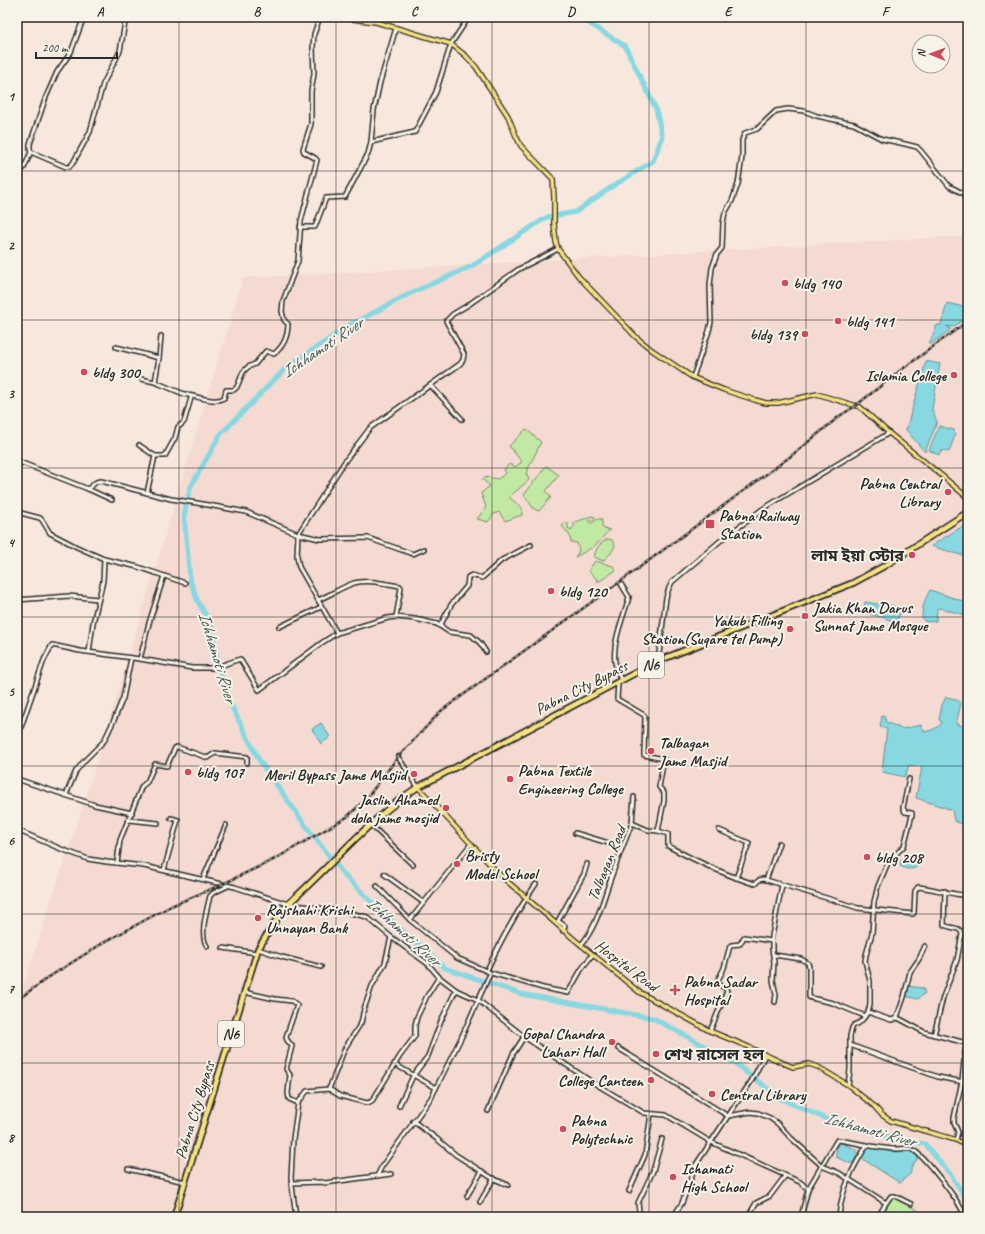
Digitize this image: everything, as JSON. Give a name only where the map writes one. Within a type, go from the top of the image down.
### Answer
[{"type":"highway","name":"Pabna City Bypass","points":[[174,1217],[257,951],[288,904],[395,803],[418,787],[658,662],[853,583],[886,565],[968,512]]},
{"type":"main road","points":[[336,17],[376,22],[451,44],[466,56],[476,67],[508,116],[521,146],[553,179],[554,224],[558,249],[579,277],[636,337],[652,350],[693,377],[724,390],[766,403],[778,403],[817,394],[860,407],[968,498]]},
{"type":"main road","name":"Hospital Road","points":[[418,787],[500,876],[563,931],[639,992],[710,1032],[744,1045],[793,1067],[813,1065],[848,1085],[891,1121],[956,1140],[968,1146]]},
{"type":"street","points":[[17,170],[22,170],[24,168],[31,152],[30,144],[46,97],[57,72],[71,52],[84,17]]},
{"type":"street","points":[[31,152],[66,167],[69,167],[73,163],[90,132],[103,84],[120,50],[126,17]]},
{"type":"street","points":[[141,379],[155,382],[192,396],[221,400],[224,398],[226,390],[234,390],[237,387],[243,372],[248,367],[255,364],[266,351],[274,354],[282,347],[288,333],[288,324],[284,320],[282,311],[283,301],[298,261],[302,213],[317,160],[304,152],[304,149],[311,124],[311,91],[314,74],[314,34],[320,17]]},
{"type":"street","points":[[371,142],[414,132],[436,92],[451,44],[469,17]]},
{"type":"street","points":[[300,227],[315,227],[326,198],[345,197],[368,154],[371,142],[374,110],[380,82],[396,28]]},
{"type":"street","points":[[693,377],[711,322],[710,285],[712,268],[714,260],[722,248],[722,223],[725,213],[732,201],[738,184],[743,137],[745,133],[758,129],[776,111],[788,109],[804,111],[817,116],[854,124],[882,139],[913,146],[921,150],[949,186],[968,196]]},
{"type":"street","points":[[337,634],[298,564],[298,534],[345,461],[370,428],[431,386],[460,364],[463,360],[464,354],[446,321],[453,314],[519,268],[558,249]]},
{"type":"street","points":[[155,382],[161,336]]},
{"type":"street","points":[[116,347],[159,358]]},
{"type":"street","points":[[431,386],[462,419]]},
{"type":"street","points":[[139,445],[155,456],[165,456],[175,438],[178,426],[184,422],[192,396]]},
{"type":"street","points":[[658,662],[666,598],[672,582],[722,539],[761,510],[889,433]]},
{"type":"street","points":[[147,493],[155,456]]},
{"type":"street","points":[[17,461],[112,500]]},
{"type":"street","points":[[88,489],[96,482],[102,481],[180,501],[246,512],[298,534],[320,539],[368,538],[412,554],[424,549]]},
{"type":"street","points":[[17,512],[40,518],[50,533],[77,548],[104,559],[138,567],[184,583]]},
{"type":"street","points":[[440,626],[451,605],[467,586],[468,577],[472,575],[482,578],[502,560],[532,545]]},
{"type":"street","points":[[89,652],[93,623],[103,581],[104,559]]},
{"type":"street","points":[[140,659],[149,623],[164,576]]},
{"type":"street","points":[[318,600],[348,585],[358,582],[375,582],[400,586],[396,617]]},
{"type":"street","points":[[621,584],[629,597],[622,618],[615,655],[616,668],[620,682],[617,699],[645,717],[644,755],[664,759],[658,787],[664,793],[658,831],[668,834],[668,846],[699,863],[736,878],[755,884],[761,879],[766,880],[858,908],[913,914],[915,892],[917,887],[963,896],[968,894]]},
{"type":"street","points":[[17,600],[69,596],[98,599]]},
{"type":"street","points":[[279,627],[321,607]]},
{"type":"street","points":[[17,736],[44,660],[51,645],[80,651],[192,668],[214,668],[240,660],[259,690],[323,642],[337,634],[375,621],[396,617],[415,619],[440,626],[447,631],[471,635],[480,643],[486,652]]},
{"type":"street","points":[[66,795],[76,771],[104,741],[114,720],[123,698],[131,658]]},
{"type":"street","points":[[117,863],[120,840],[142,786],[147,782],[153,765],[157,764],[167,766],[176,747],[189,750],[208,758],[215,753],[247,757],[247,763]]},
{"type":"street","points":[[398,757],[418,787]]},
{"type":"street","points":[[17,779],[95,805],[132,813]]},
{"type":"street","points":[[848,1085],[850,1070],[850,1036],[852,1028],[859,1023],[868,1012],[871,993],[870,981],[865,961],[872,933],[873,910],[878,886],[890,860],[904,846],[912,815],[912,813],[905,812],[903,808],[909,780]]},
{"type":"street","points":[[632,823],[634,797]]},
{"type":"street","points":[[164,870],[178,820],[171,818]]},
{"type":"street","points":[[129,820],[158,823]]},
{"type":"street","name":"Talbagan Road","points":[[581,945],[591,931],[597,918],[632,823],[648,830],[658,831]]},
{"type":"street","points":[[203,879],[226,825]]},
{"type":"street","points":[[371,825],[413,865]]},
{"type":"street","points":[[17,830],[61,850],[88,859],[164,870],[203,879],[288,904],[364,916],[428,964],[439,977],[456,990],[478,1000],[524,1037],[589,1080],[644,1113],[662,1114],[672,1118],[711,1142],[800,1182],[808,1189]]},
{"type":"street","points":[[719,830],[749,843],[736,878]]},
{"type":"street","points":[[575,833],[622,847]]},
{"type":"street","points":[[766,880],[779,843]]},
{"type":"street","points":[[410,920],[470,845]]},
{"type":"street","points":[[563,931],[565,926],[558,921],[584,874],[587,864]]},
{"type":"street","points":[[384,874],[424,903]]},
{"type":"street","points":[[486,970],[497,948],[536,884]]},
{"type":"street","points":[[775,1002],[776,995],[773,980],[774,955],[772,941],[773,927],[782,885]]},
{"type":"street","points":[[207,946],[204,941],[203,934],[210,896],[228,886]]},
{"type":"street","points":[[377,886],[410,920],[457,958],[491,973],[543,988],[569,993],[581,970],[592,955]]},
{"type":"street","points":[[934,1035],[943,997],[957,960],[962,934],[959,929],[944,925],[945,892]]},
{"type":"street","points":[[710,1032],[727,991],[717,982],[724,968],[730,946],[740,944],[744,936],[772,941]]},
{"type":"street","points":[[329,1089],[345,1048],[361,1023],[370,992],[384,963],[392,937]]},
{"type":"street","points":[[868,1012],[891,1020],[897,1017],[910,972],[920,959],[924,946]]},
{"type":"street","points":[[223,948],[257,951],[321,967]]},
{"type":"street","points":[[774,955],[801,959],[808,963],[811,998],[833,1003],[865,1016]]},
{"type":"street","points":[[377,1176],[382,1166],[431,1098],[491,973]]},
{"type":"street","points":[[296,1217],[290,1171],[298,1103],[307,1091],[329,1089],[340,1096],[363,1102],[370,1102],[374,1099],[394,1064],[415,1036],[417,1017],[427,996],[439,977]]},
{"type":"street","points":[[399,1106],[413,1076],[428,1056],[441,1021],[456,990]]},
{"type":"street","points":[[244,992],[292,1001],[297,1005],[286,1037],[292,1046],[286,1069],[290,1075],[288,1093],[289,1099],[298,1103]]},
{"type":"street","points":[[897,1017],[924,1032],[967,1042],[962,1082],[954,1118],[954,1123],[958,1132],[956,1140]]},
{"type":"street","points":[[488,1111],[513,1054],[524,1037]]},
{"type":"street","points":[[850,1045],[938,1077],[968,1083]]},
{"type":"street","points":[[618,1048],[728,1116],[750,1112],[758,1113],[770,1118],[822,1166],[838,1173],[886,1202]]},
{"type":"street","points":[[673,1217],[682,1203],[695,1166],[752,1080],[765,1055]]},
{"type":"street","points":[[394,1064],[436,1088]]},
{"type":"street","points":[[629,1190],[644,1155],[651,1114]]},
{"type":"street","points":[[413,1122],[437,1138],[456,1155],[508,1185]]},
{"type":"street","points":[[637,1217],[639,1211],[638,1203],[652,1171],[662,1139]]},
{"type":"street","points":[[801,1217],[808,1189],[837,1140],[892,1148],[908,1148],[913,1150],[930,1166],[945,1185],[962,1209],[964,1217]]},
{"type":"street","points":[[839,1217],[840,1203],[848,1180],[867,1145]]},
{"type":"street","points":[[128,1170],[185,1182]]},
{"type":"street","points":[[467,1196],[482,1171]]},
{"type":"street","points":[[291,1183],[325,1183],[391,1174]]},
{"type":"street","points":[[748,1217],[756,1204],[770,1196],[785,1176]]},
{"type":"street","points":[[480,1202],[494,1178]]},
{"type":"street","points":[[878,1217],[891,1196],[911,1204]]},
{"type":"shaded area","points":[[968,236],[968,1217],[17,1217],[17,1005],[90,784],[243,278]]},
{"type":"green space","points":[[526,429],[541,442],[526,473],[529,480],[509,497],[522,508],[522,515],[505,521],[499,512],[494,514],[488,522],[477,519],[486,507],[481,493],[490,486],[482,479],[488,477],[498,479],[506,473],[504,470],[509,464],[515,467],[522,462],[509,446]]},
{"type":"green space","points":[[546,466],[559,475],[546,491],[551,497],[539,511],[534,509],[524,495]]},
{"type":"green space","points":[[592,516],[595,517],[594,520],[590,520],[589,522],[592,523],[598,519],[602,519],[602,526],[604,529],[610,530],[598,543],[575,557],[579,551],[577,543],[571,542],[569,534],[562,526],[568,522],[568,528],[571,530],[575,525],[573,523]]},
{"type":"green space","points":[[608,539],[612,540],[615,546],[611,553],[603,561],[594,557],[599,546]]},
{"type":"green space","points":[[595,561],[613,566],[616,570],[600,581],[597,581],[598,580],[588,571]]},
{"type":"green space","points":[[893,1196],[929,1217],[881,1217]]},
{"type":"water","points":[[947,303],[968,308],[968,317],[953,327],[946,326],[950,328],[950,330],[929,344],[937,325],[941,325]]},
{"type":"water","points":[[926,361],[940,364],[932,409],[937,422],[925,452],[906,430]]},
{"type":"water","points":[[939,426],[954,430],[955,435],[949,452],[943,450],[939,455],[929,450]]},
{"type":"water","points":[[968,524],[968,554],[961,555],[931,546],[958,529]]},
{"type":"water","points":[[930,590],[968,603],[965,615],[939,608],[937,609],[936,621],[925,622],[922,617],[923,610],[925,600]]},
{"type":"water","points":[[865,602],[895,606],[900,611],[897,620],[890,620],[863,613]]},
{"type":"water","points":[[946,697],[961,703],[956,724],[968,727],[968,835],[962,831],[963,824],[954,821],[952,810],[916,798],[922,767],[909,765],[905,777],[882,772],[887,729],[880,727],[882,716],[884,716],[886,722],[902,729],[921,725],[925,732],[937,727],[942,722],[939,720],[942,705]]},
{"type":"water","points":[[321,723],[330,737],[321,744],[312,729]]},
{"type":"water","points":[[917,858],[922,862],[915,868],[906,869],[900,866],[900,861],[902,860],[914,860]]},
{"type":"water","points":[[907,986],[923,988],[925,993],[918,999],[905,996]]},
{"type":"water","points":[[842,1143],[857,1150],[857,1155],[853,1163],[849,1163],[836,1157],[837,1146]]},
{"type":"water","points":[[867,1147],[898,1152],[904,1150],[911,1151],[915,1153],[918,1158],[911,1168],[911,1173],[900,1183],[861,1158]]},
{"type":"waterway","name":"Ichhamoti River","points":[[579,17],[625,46],[656,109],[662,137],[653,161],[607,190],[576,212],[547,217],[472,266],[411,293],[350,325],[287,367],[220,435],[190,488],[184,516],[190,579],[197,600],[211,624],[218,663],[227,697],[259,760],[305,825],[345,876],[398,927],[445,968],[521,994],[653,1018],[732,1061],[781,1099],[838,1124],[925,1144],[950,1174],[968,1202]]},
{"type":"railway","points":[[17,1000],[52,975],[103,943],[171,906],[223,884],[275,859],[347,817],[366,799],[398,757],[441,711],[791,456],[841,415],[854,407],[897,373],[968,321]]},
{"type":"place","name":"bldg 140","points":[[785,283]]},
{"type":"place","name":"bldg 141","points":[[838,321]]},
{"type":"place","name":"bldg 139","points":[[805,334]]},
{"type":"place","name":"bldg 300","points":[[84,372]]},
{"type":"place","name":"Islamia College","points":[[954,375]]},
{"type":"place","name":"Pabna Central Library","points":[[948,492]]},
{"type":"place","name":"Pabna Railway Station","points":[[710,524]]},
{"type":"place","name":"লাম ইয়া স্টোর","points":[[912,555]]},
{"type":"place","name":"bldg 120","points":[[551,591]]},
{"type":"place","name":"Jakia Khan Darus Sunnat Jame Mosque","points":[[805,616]]},
{"type":"place","name":"Yakub Filling Station(Suqare tel Pump)","points":[[790,629]]},
{"type":"place","name":"Talbagan Jame Masjid","points":[[651,751]]},
{"type":"place","name":"bldg 107","points":[[188,772]]},
{"type":"place","name":"Meril Bypass Jame Masjid","points":[[414,774]]},
{"type":"place","name":"Pabna Textile Engineering College","points":[[510,779]]},
{"type":"place","name":"Jaslin Ahamed dola jame mosjid","points":[[446,808]]},
{"type":"place","name":"bldg 208","points":[[867,857]]},
{"type":"place","name":"Bristy Model School","points":[[457,864]]},
{"type":"place","name":"Rajshahi Krishi Unnayan Bank","points":[[258,918]]},
{"type":"place","name":"Pabna Sadar Hospital","points":[[675,990]]},
{"type":"place","name":"Gopal Chandra Lahari Hall","points":[[612,1042]]},
{"type":"place","name":"শেখ রাসেল হল","points":[[656,1054]]},
{"type":"place","name":"College Canteen","points":[[651,1080]]},
{"type":"place","name":"Central Library","points":[[712,1094]]},
{"type":"place","name":"Pabna Polytechnic","points":[[563,1129]]},
{"type":"place","name":"Ichamati High School","points":[[673,1177]]}]
